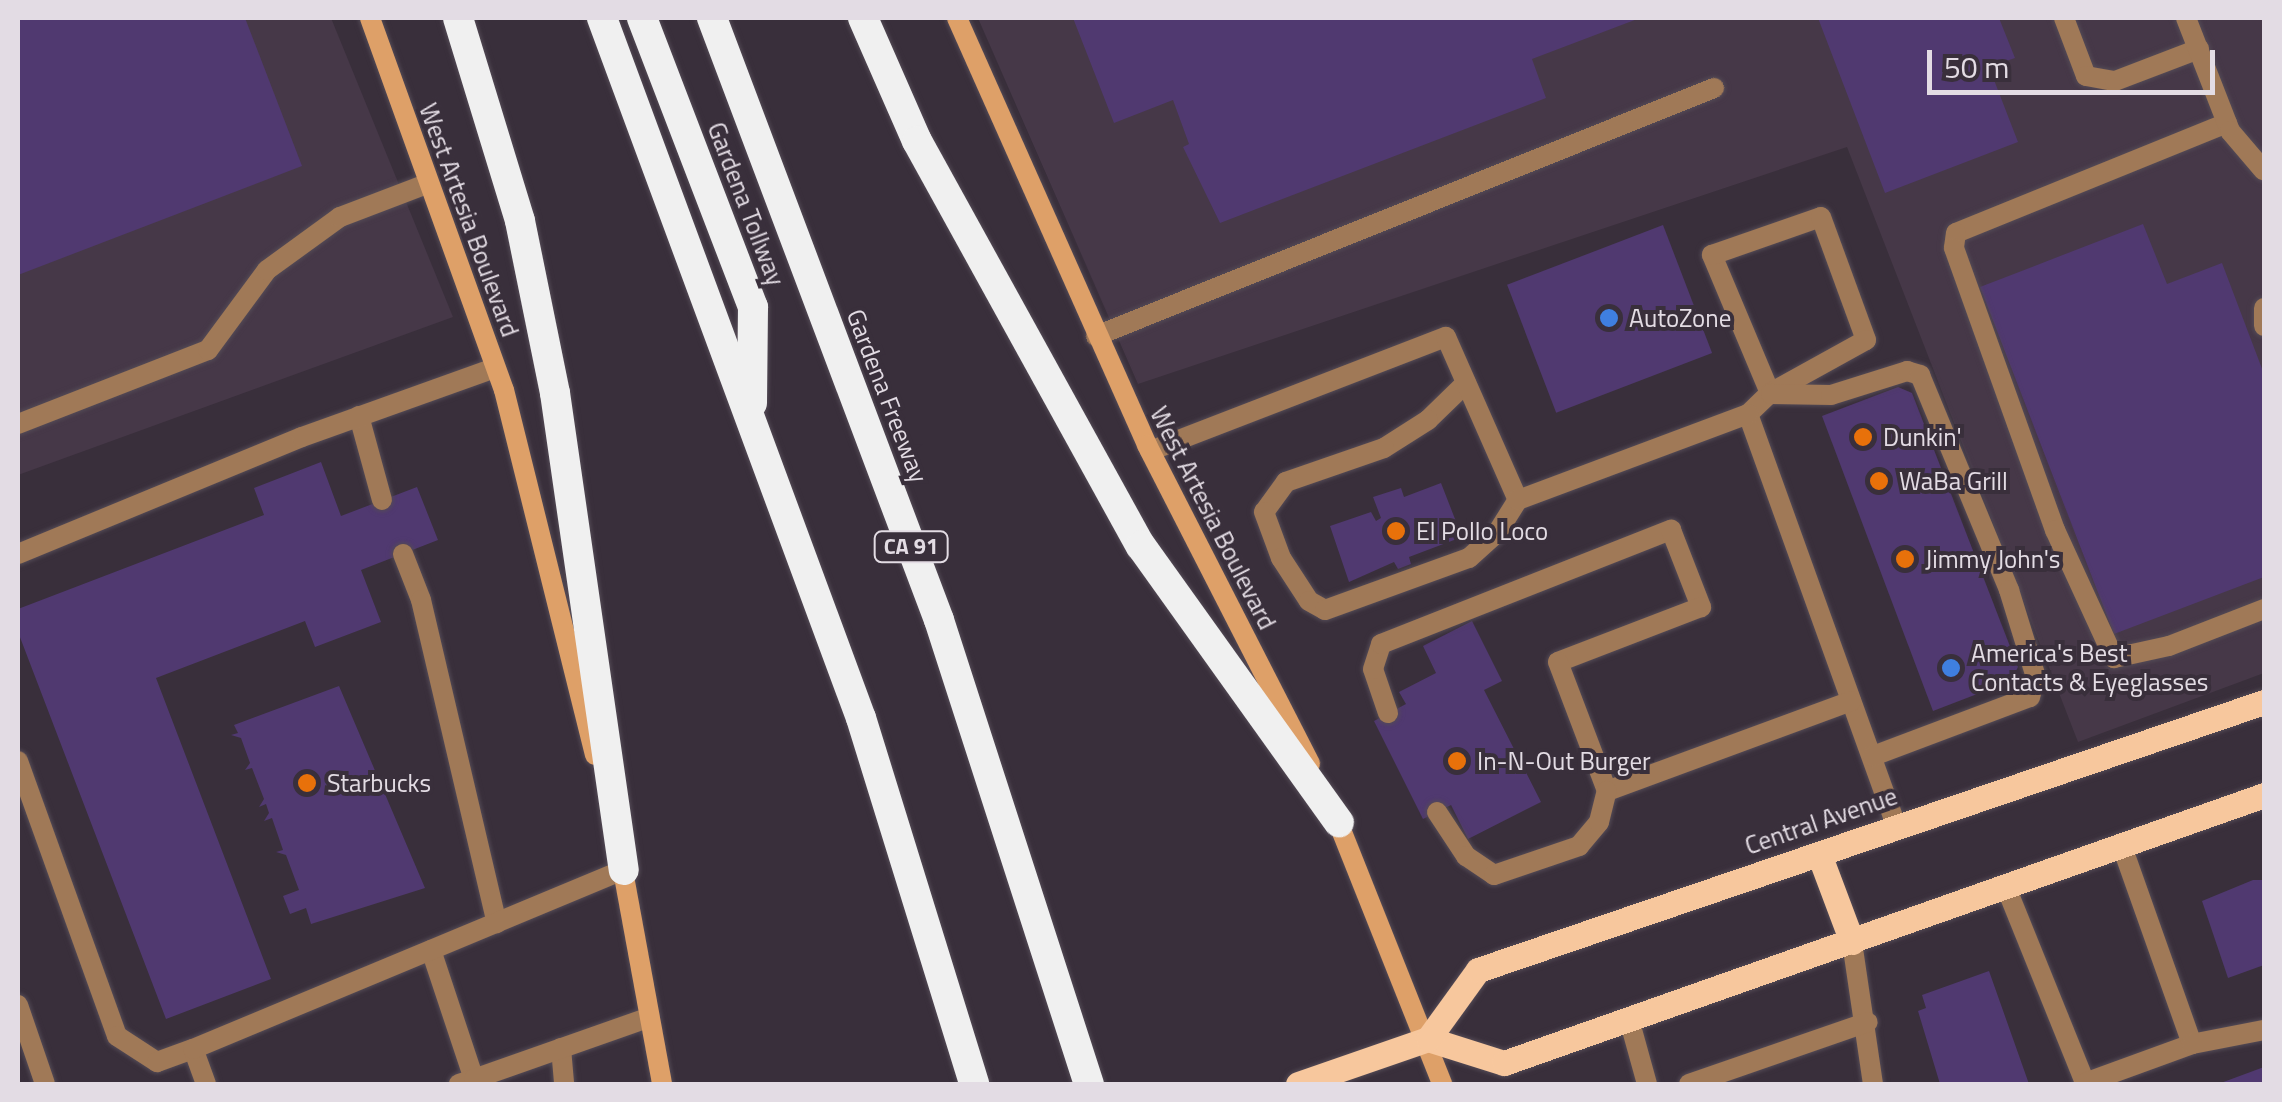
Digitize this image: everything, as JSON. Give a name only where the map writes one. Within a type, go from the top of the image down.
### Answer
[{"type":"highway","points":[[458,18],[520,220],[555,393],[624,870]]},
{"type":"highway","points":[[602,18],[861,718],[974,1084]]},
{"type":"highway","name":"Gardena Tollway","points":[[642,18],[753,308],[752,420]]},
{"type":"highway","name":"Gardena Freeway","points":[[712,18],[939,620],[1089,1084]]},
{"type":"highway","points":[[863,18],[918,140],[1141,546],[1339,823]]},
{"type":"main road","name":"West Artesia Boulevard","points":[[370,18],[495,368],[624,870],[662,1084]]},
{"type":"main road","name":"West Artesia Boulevard","points":[[957,18],[1150,451],[1339,823],[1428,1039],[1442,1084]]},
{"type":"main road","name":"Central Avenue","points":[[1428,1039],[1478,970],[2264,702]]},
{"type":"main road","points":[[1298,1084],[1428,1039],[1504,1063],[2264,795]]},
{"type":"main road","points":[[1819,854],[1852,942]]},
{"type":"street","points":[[2064,18],[2086,76],[2116,82],[2199,49]]},
{"type":"street","points":[[2186,18],[2227,124],[2264,171]]},
{"type":"street","points":[[1096,336],[1714,88]]},
{"type":"street","points":[[2227,124],[1956,233],[1954,248],[2055,530],[2114,658],[2169,646],[2264,609]]},
{"type":"street","points":[[18,424],[208,350],[267,270],[340,217],[429,182]]},
{"type":"street","points":[[1466,382],[1428,420],[1384,448],[1286,482],[1264,512],[1280,558],[1308,600],[1324,610],[1468,558],[1497,533],[1518,500],[1748,414],[1770,394],[1866,340],[1822,217],[1712,255],[1770,394]]},
{"type":"street","points":[[1150,451],[1446,337],[1518,500]]},
{"type":"street","points":[[18,554],[360,416],[495,368]]},
{"type":"street","points":[[1770,394],[1831,396],[1907,372],[1920,375],[2009,590],[2036,677],[2030,697],[1873,756]]},
{"type":"street","points":[[1748,414],[1897,827]]},
{"type":"street","points":[[360,416],[382,500]]},
{"type":"street","points":[[1388,714],[1373,669],[1381,644],[1672,530],[1701,607],[1558,662],[1607,791],[1600,822],[1579,846],[1494,876],[1466,856],[1437,812]]},
{"type":"street","points":[[402,554],[421,600],[497,923]]},
{"type":"street","points":[[1607,791],[1851,701]]},
{"type":"street","points":[[18,761],[117,1036],[157,1062],[624,870]]},
{"type":"street","points":[[2122,846],[2192,1044]]},
{"type":"street","points":[[2006,886],[2084,1083],[2192,1044],[2264,1030]]},
{"type":"street","points":[[1852,942],[1868,1022],[1871,1084]]},
{"type":"street","points":[[431,950],[467,1082],[648,1018]]},
{"type":"street","points":[[18,1004],[45,1084]]},
{"type":"street","points":[[1630,1019],[1647,1084]]},
{"type":"street","points":[[1689,1084],[1868,1022]]},
{"type":"street","points":[[562,1048],[564,1084]]},
{"type":"street","points":[[193,1049],[206,1084]]},
{"type":"shaded area","points":[[18,18],[331,18],[453,317],[18,475]]},
{"type":"shaded area","points":[[978,18],[2264,18],[2264,673],[2078,742],[1847,147],[1138,384]]},
{"type":"building","points":[[18,18],[245,18],[302,166],[18,275]]},
{"type":"building","points":[[1073,18],[1640,18],[1532,59],[1546,98],[1220,223],[1183,147],[1189,144],[1173,100],[1114,123]]},
{"type":"building","points":[[1818,18],[1999,18],[2015,58],[1989,67],[2018,142],[1885,193]]},
{"type":"building","points":[[2143,224],[2167,284],[2222,263],[2264,374],[2264,577],[2114,634],[1980,287]]},
{"type":"building","name":"AutoZone","points":[[1663,225],[1712,353],[1556,413],[1507,285]]},
{"type":"building","points":[[1898,387],[1912,393],[2018,667],[2011,681],[1933,711],[1822,416]]},
{"type":"building","points":[[321,462],[341,516],[417,487],[438,540],[361,570],[381,622],[315,647],[305,621],[156,678],[271,979],[166,1019],[18,632],[18,609],[264,515],[254,488]]},
{"type":"building","name":"El Pollo Loco","points":[[1441,483],[1462,537],[1409,557],[1411,564],[1398,569],[1394,562],[1349,582],[1330,526],[1371,512],[1376,521],[1381,518],[1373,497],[1401,488],[1404,497]]},
{"type":"building","name":"In-N-Out Burger","points":[[1472,621],[1502,681],[1484,690],[1541,802],[1468,839],[1451,805],[1423,819],[1374,721],[1406,704],[1399,692],[1436,673],[1423,646]]},
{"type":"building","points":[[339,686],[425,888],[311,924],[306,908],[290,914],[283,896],[299,890],[286,855],[276,852],[283,850],[272,818],[264,821],[269,813],[266,804],[259,807],[264,799],[252,768],[245,770],[250,763],[241,738],[231,735],[238,733],[234,725]]},
{"type":"building","points":[[2253,880],[2264,880],[2264,965],[2228,978],[2202,901]]},
{"type":"building","points":[[1989,971],[2029,1084],[1940,1084],[1918,1011],[1926,1008],[1922,995]]},
{"type":"building","points":[[2264,1067],[2264,1084],[2218,1084]]},
{"type":"place","name":"AutoZone","points":[[1609,318]]},
{"type":"place","name":"Dunkin'","points":[[1863,437]]},
{"type":"place","name":"WaBa Grill","points":[[1879,481]]},
{"type":"place","name":"El Pollo Loco","points":[[1396,531]]},
{"type":"place","name":"Jimmy John's","points":[[1905,559]]},
{"type":"place","name":"America's Best Contacts & Eyeglasses","points":[[1951,668]]},
{"type":"place","name":"In-N-Out Burger","points":[[1457,761]]},
{"type":"place","name":"Starbucks","points":[[307,783]]}]
